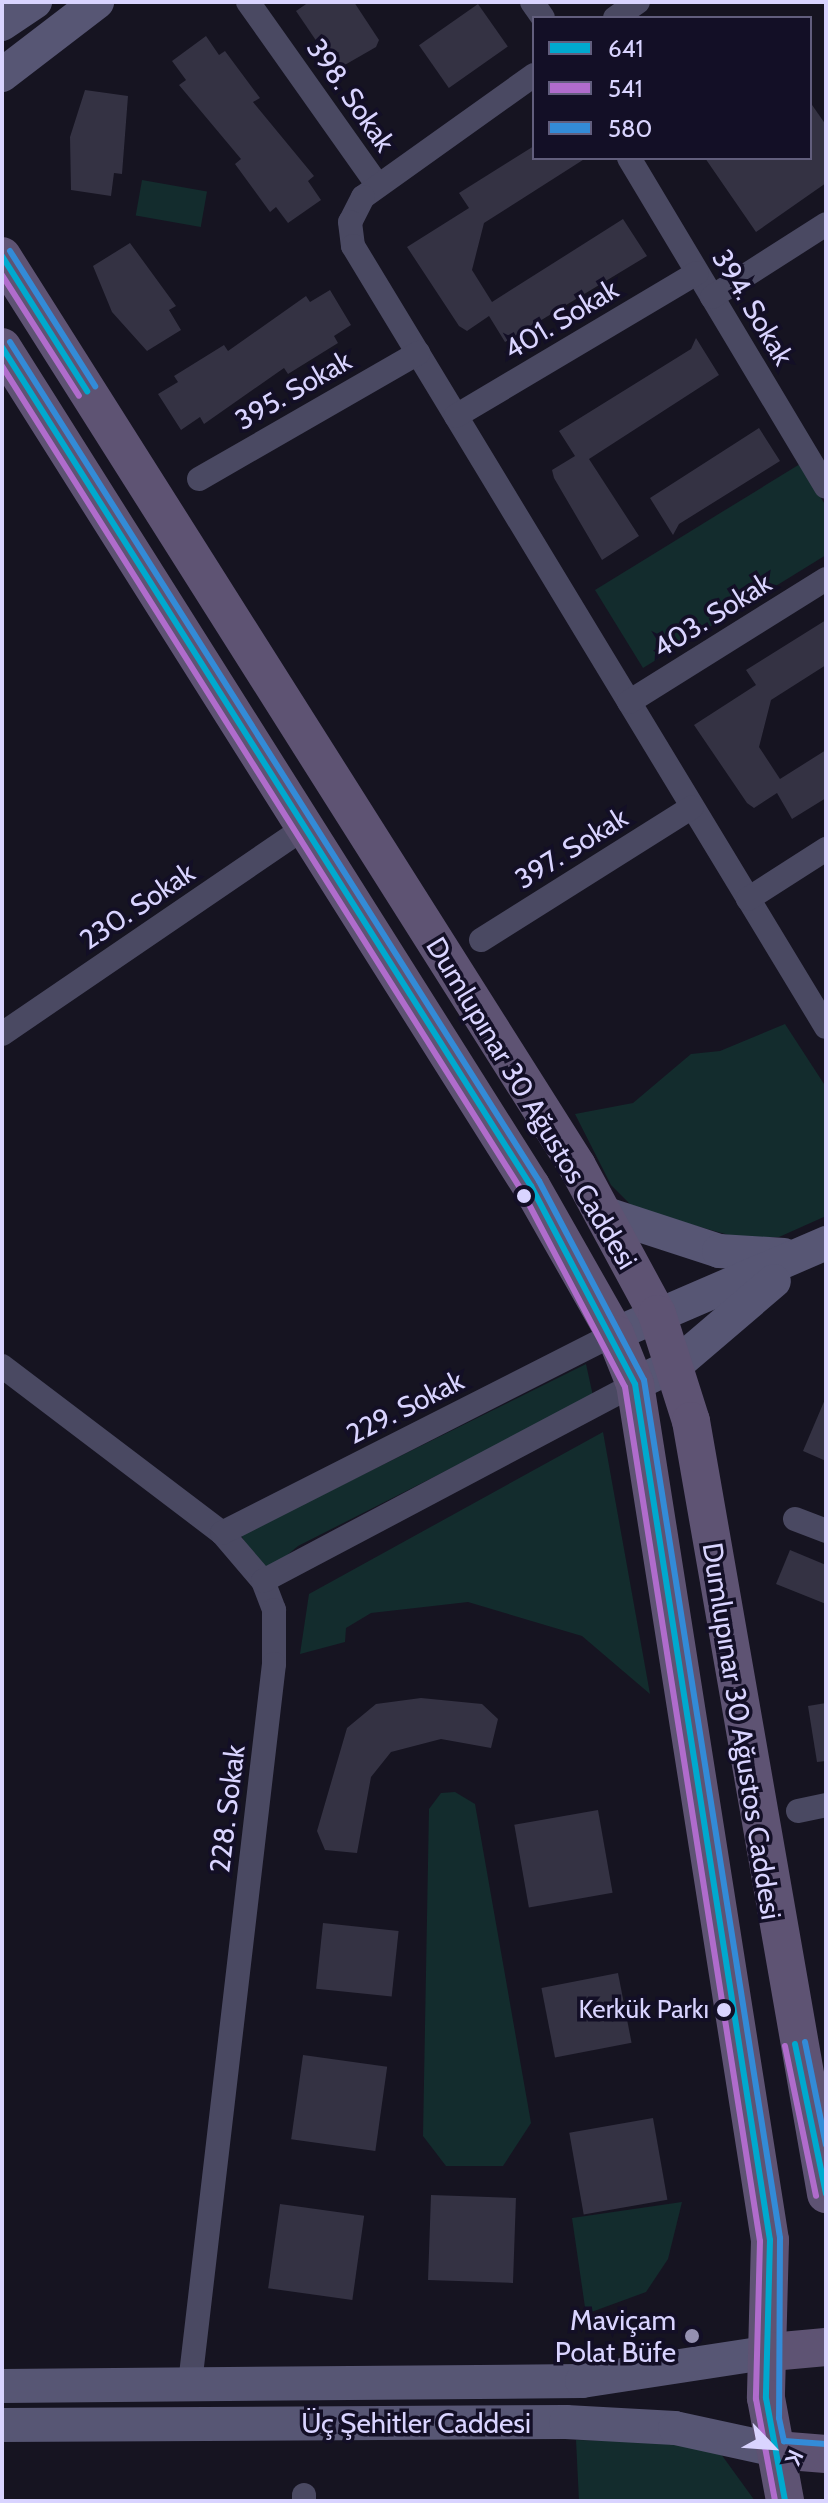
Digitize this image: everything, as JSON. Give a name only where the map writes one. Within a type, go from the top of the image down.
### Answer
[{"type":"main road","points":[[2,24],[35,2]]},
{"type":"main road","points":[[2,75],[97,2]]},
{"type":"main road","name":"Dumlupınar 30 Ağustos Caddesi","points":[[2,256],[603,1213],[657,1314],[678,1363],[826,2194]]},
{"type":"main road","name":"Dumlupınar 30 Ağustos Caddesi","points":[[2,347],[306,827],[615,1334],[635,1384],[770,2240],[771,2352],[766,2398],[785,2501]]},
{"type":"main road","points":[[603,1213],[719,1251],[815,1249]]},
{"type":"main road","points":[[615,1334],[815,1249]]},
{"type":"main road","points":[[635,1384],[678,1363],[815,1249]]},
{"type":"main road","name":"Üç Şehitler Caddesi","points":[[2,2386],[582,2381],[771,2352],[826,2347]]},
{"type":"main road","name":"Üç Şehitler Caddesi","points":[[2,2425],[566,2422],[675,2428],[776,2450],[826,2454]]},
{"type":"street","name":"398. Sokak","points":[[248,2],[377,184]]},
{"type":"street","points":[[618,16],[638,2]]},
{"type":"street","points":[[532,76],[377,184],[354,211],[350,233],[418,353],[826,1027]]},
{"type":"street","name":"394. Sokak","points":[[630,160],[826,487]]},
{"type":"street","points":[[712,297],[826,224]]},
{"type":"street","name":"401. Sokak","points":[[456,416],[697,273]]},
{"type":"street","name":"395. Sokak","points":[[199,479],[418,353]]},
{"type":"street","name":"403. Sokak","points":[[629,702],[826,579]]},
{"type":"street","name":"397. Sokak","points":[[481,940],[692,807]]},
{"type":"street","name":"230. Sokak","points":[[2,1034],[306,827]]},
{"type":"street","points":[[748,899],[826,849]]},
{"type":"street","name":"229. Sokak","points":[[222,1533],[615,1334]]},
{"type":"street","name":"228. Sokak","points":[[2,1366],[222,1533],[263,1581],[274,1610],[274,1664],[190,2383]]},
{"type":"street","points":[[263,1581],[635,1384]]},
{"type":"street","points":[[795,1519],[826,1531]]},
{"type":"street","points":[[798,1811],[826,1805]]},
{"type":"green space","points":[[142,180],[207,191],[201,227],[136,215]]},
{"type":"green space","points":[[800,464],[826,506],[826,555],[643,668],[595,590]]},
{"type":"green space","points":[[785,1024],[826,1087],[826,1216],[779,1237],[736,1237],[635,1209],[611,1185],[575,1114],[633,1103],[691,1054],[720,1051]]},
{"type":"green space","points":[[586,1364],[593,1396],[298,1546],[262,1576],[241,1535]]},
{"type":"green space","points":[[603,1432],[650,1694],[582,1636],[468,1602],[371,1613],[346,1628],[345,1642],[300,1654],[309,1594]]},
{"type":"green space","points":[[455,1792],[475,1804],[531,2123],[503,2166],[446,2166],[423,2136],[429,1809],[441,1793]]},
{"type":"green space","points":[[682,2202],[668,2259],[646,2292],[586,2314],[572,2218]]},
{"type":"green space","points":[[576,2440],[668,2442],[721,2454],[755,2501],[579,2501]]},
{"type":"building","points":[[309,2],[354,2],[379,40],[376,47],[336,70],[296,11]]},
{"type":"building","points":[[478,4],[508,47],[449,88],[419,45]]},
{"type":"building","points":[[206,36],[219,55],[225,51],[260,98],[253,102],[314,176],[308,181],[321,200],[288,223],[276,207],[270,212],[235,164],[241,159],[179,85],[186,80],[172,61]]},
{"type":"building","points":[[85,90],[128,96],[122,174],[114,173],[111,196],[71,190],[70,137]]},
{"type":"building","points":[[812,105],[826,125],[826,183],[756,232],[706,160],[812,160]]},
{"type":"building","points":[[532,147],[532,160],[583,160],[484,223],[472,270],[492,302],[623,219],[647,256],[505,342],[489,316],[467,331],[459,326],[407,247],[469,208],[459,193]]},
{"type":"building","points":[[130,243],[176,306],[169,310],[181,330],[147,351],[112,312],[93,266]]},
{"type":"building","points":[[330,290],[351,325],[334,336],[338,343],[288,374],[284,368],[204,424],[200,417],[181,430],[158,394],[178,382],[174,376],[224,345],[228,351],[306,296],[310,302]]},
{"type":"building","points":[[696,338],[719,375],[589,459],[639,536],[602,560],[554,478],[552,470],[575,456],[559,431],[691,349]]},
{"type":"building","points":[[759,428],[780,461],[679,524],[673,535],[650,498]]},
{"type":"building","points":[[826,620],[826,665],[771,700],[759,747],[780,779],[826,750],[826,798],[792,819],[777,793],[754,808],[747,803],[694,725],[756,685],[746,670]]},
{"type":"building","points":[[826,1397],[826,1461],[803,1451]]},
{"type":"building","points":[[790,1550],[826,1565],[826,1604],[776,1584]]},
{"type":"building","points":[[421,1698],[482,1704],[498,1719],[491,1748],[441,1739],[391,1752],[371,1777],[357,1853],[325,1850],[317,1831],[347,1728],[376,1704]]},
{"type":"building","points":[[826,1703],[826,1761],[817,1762],[808,1706]]},
{"type":"building","points":[[598,1810],[613,1893],[529,1907],[514,1825]]},
{"type":"building","points":[[323,1923],[399,1931],[392,1997],[316,1989]]},
{"type":"building","points":[[618,1973],[632,2043],[555,2058],[541,1988]]},
{"type":"building","points":[[303,2055],[387,2067],[375,2151],[291,2139]]},
{"type":"building","points":[[653,2118],[667,2200],[584,2214],[569,2133]]},
{"type":"building","points":[[431,2195],[516,2198],[513,2283],[428,2280]]},
{"type":"building","points":[[280,2204],[364,2216],[352,2300],[268,2288]]},
{"type":"transit line","name":"580","points":[[10,251],[95,386]]},
{"type":"transit line","name":"641","points":[[2,256],[87,391]]},
{"type":"transit line","name":"541","points":[[2,275],[79,396]]},
{"type":"transit line","name":"580","points":[[10,342],[539,1181],[644,1380],[780,2238],[779,2418],[784,2441],[826,2444]]},
{"type":"transit line","name":"641","points":[[2,347],[531,1186],[635,1384],[770,2240],[766,2398],[785,2501]]},
{"type":"transit line","name":"541","points":[[2,366],[522,1191],[625,1387],[760,2241],[756,2399],[775,2501]]},
{"type":"transit line","name":"580","points":[[805,2042],[826,2145]]},
{"type":"transit line","name":"641","points":[[795,2044],[826,2194]]},
{"type":"transit line","name":"541","points":[[785,2046],[816,2196]]},
{"type":"place","name":"Kerkük Parkı","points":[[724,2010]]},
{"type":"place","name":"Maviçam Polat Büfe","points":[[692,2336]]}]
